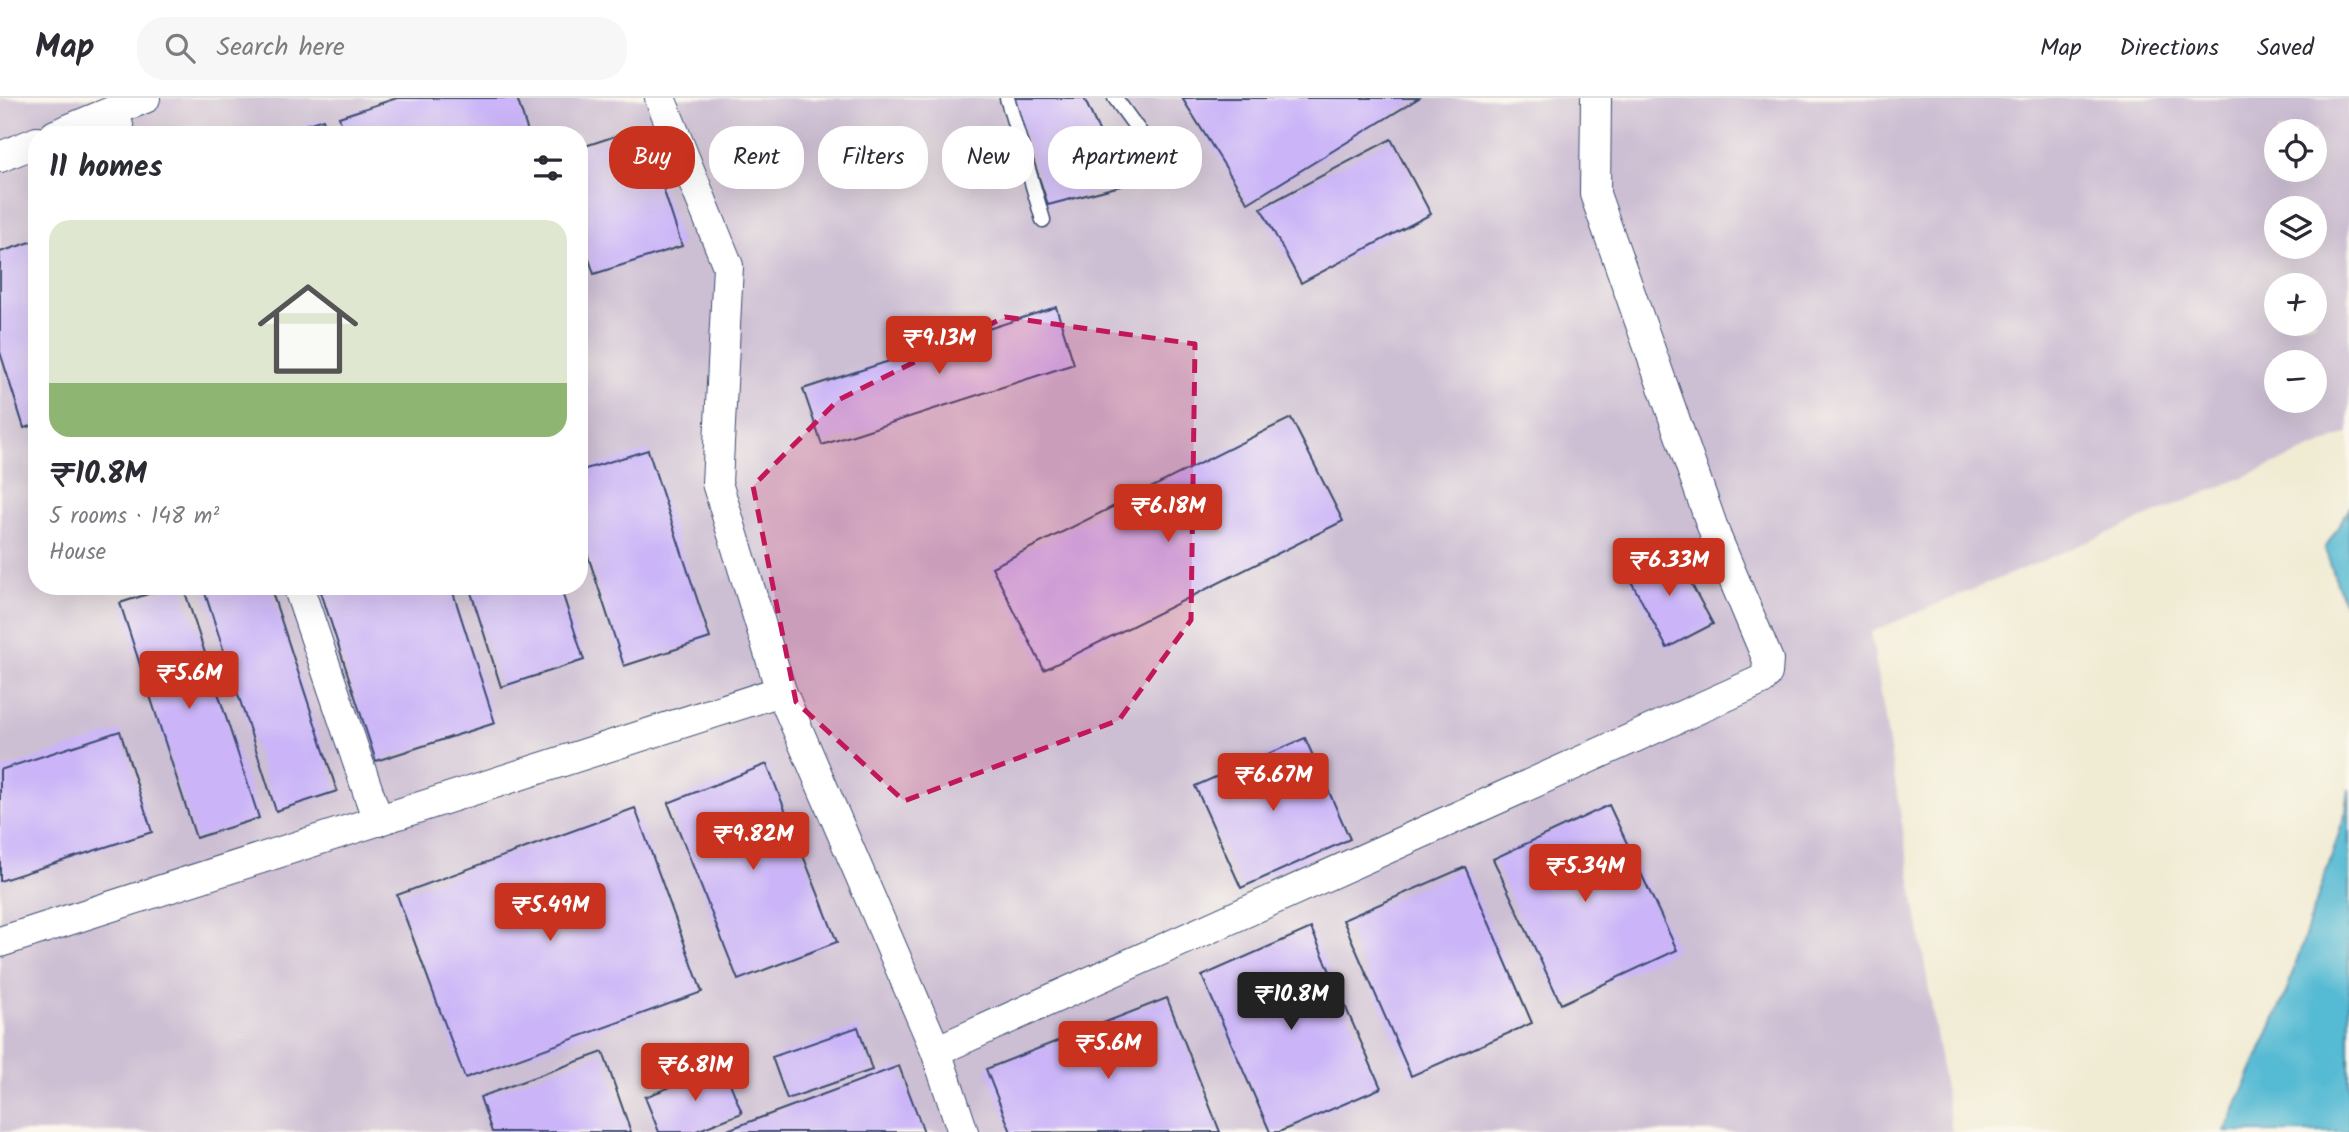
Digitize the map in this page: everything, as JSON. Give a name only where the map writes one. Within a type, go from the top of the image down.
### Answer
[{"type":"street","points":[[117,123],[145,98]]},
{"type":"street","points":[[660,98],[728,266],[717,483],[781,691],[936,1051],[963,1132]]},
{"type":"street","points":[[936,1051],[1762,680],[1767,673],[1768,660],[1716,537],[1595,194],[1596,98]]},
{"type":"street","points":[[0,157],[28,146]]},
{"type":"street","points":[[301,595],[378,821]]},
{"type":"street","points":[[0,942],[781,691]]},
{"type":"lane","points":[[1007,98],[1043,220]]},
{"type":"lane","points":[[1115,98],[1135,126]]},
{"type":"highlighted area","points":[[1005,317],[1195,344],[1191,620],[1119,720],[904,801],[796,702],[753,486],[838,400]]},
{"type":"shaded area","points":[[0,98],[2349,98],[2349,433],[1871,632],[1952,1132],[0,1132]]},
{"type":"water","points":[[2349,508],[2349,617],[2325,549]]},
{"type":"water","points":[[2349,789],[2349,1132],[2225,1132],[2286,993],[2346,812]]},
{"type":"building","points":[[397,98],[517,98],[526,126],[342,126],[339,117]]},
{"type":"building","points":[[1013,98],[1084,98],[1097,126],[1048,126],[1048,189],[1109,189],[1048,205],[1034,162],[1034,126],[1022,126]]},
{"type":"building","points":[[1182,98],[1419,98],[1248,203]]},
{"type":"building","points":[[323,119],[325,126],[302,126]]},
{"type":"building","points":[[609,138],[609,189],[663,189],[682,246],[594,274],[588,256],[588,145]]},
{"type":"building","points":[[1391,139],[1431,214],[1301,283],[1261,208]]},
{"type":"building","points":[[28,243],[28,427],[24,428],[0,352],[0,252]]},
{"type":"building","points":[[1056,307],[1074,364],[822,445],[803,389]]},
{"type":"building","points":[[1291,418],[1343,521],[1044,670],[992,567]]},
{"type":"building","points":[[648,450],[710,638],[624,666],[588,556],[588,468]]},
{"type":"building","points":[[1672,548],[1713,624],[1667,648],[1626,572]]},
{"type":"building","points":[[145,595],[186,595],[259,818],[196,838],[120,603]]},
{"type":"building","points":[[206,595],[273,595],[337,791],[276,811]]},
{"type":"building","points":[[322,595],[454,595],[495,723],[376,761]]},
{"type":"building","points":[[472,595],[563,595],[584,660],[501,687]]},
{"type":"building","points":[[120,731],[152,832],[0,881],[0,770]]},
{"type":"building","points":[[1305,738],[1350,839],[1241,888],[1195,786]]},
{"type":"building","points":[[767,764],[837,942],[738,980],[668,803]]},
{"type":"building","points":[[1609,805],[1677,950],[1561,1004],[1493,859]]},
{"type":"building","points":[[635,808],[702,992],[465,1078],[397,895]]},
{"type":"building","points":[[1465,867],[1532,1023],[1411,1076],[1343,920]]},
{"type":"building","points":[[1311,928],[1381,1088],[1279,1132],[1270,1132],[1202,976]]},
{"type":"building","points":[[1167,998],[1220,1132],[1011,1132],[986,1069]]},
{"type":"building","points":[[858,1027],[872,1070],[787,1099],[772,1057]]},
{"type":"building","points":[[603,1052],[631,1132],[492,1132],[480,1097]]},
{"type":"building","points":[[723,1066],[742,1113],[694,1132],[659,1132],[645,1097]]},
{"type":"building","points":[[899,1066],[924,1132],[722,1132]]}]
